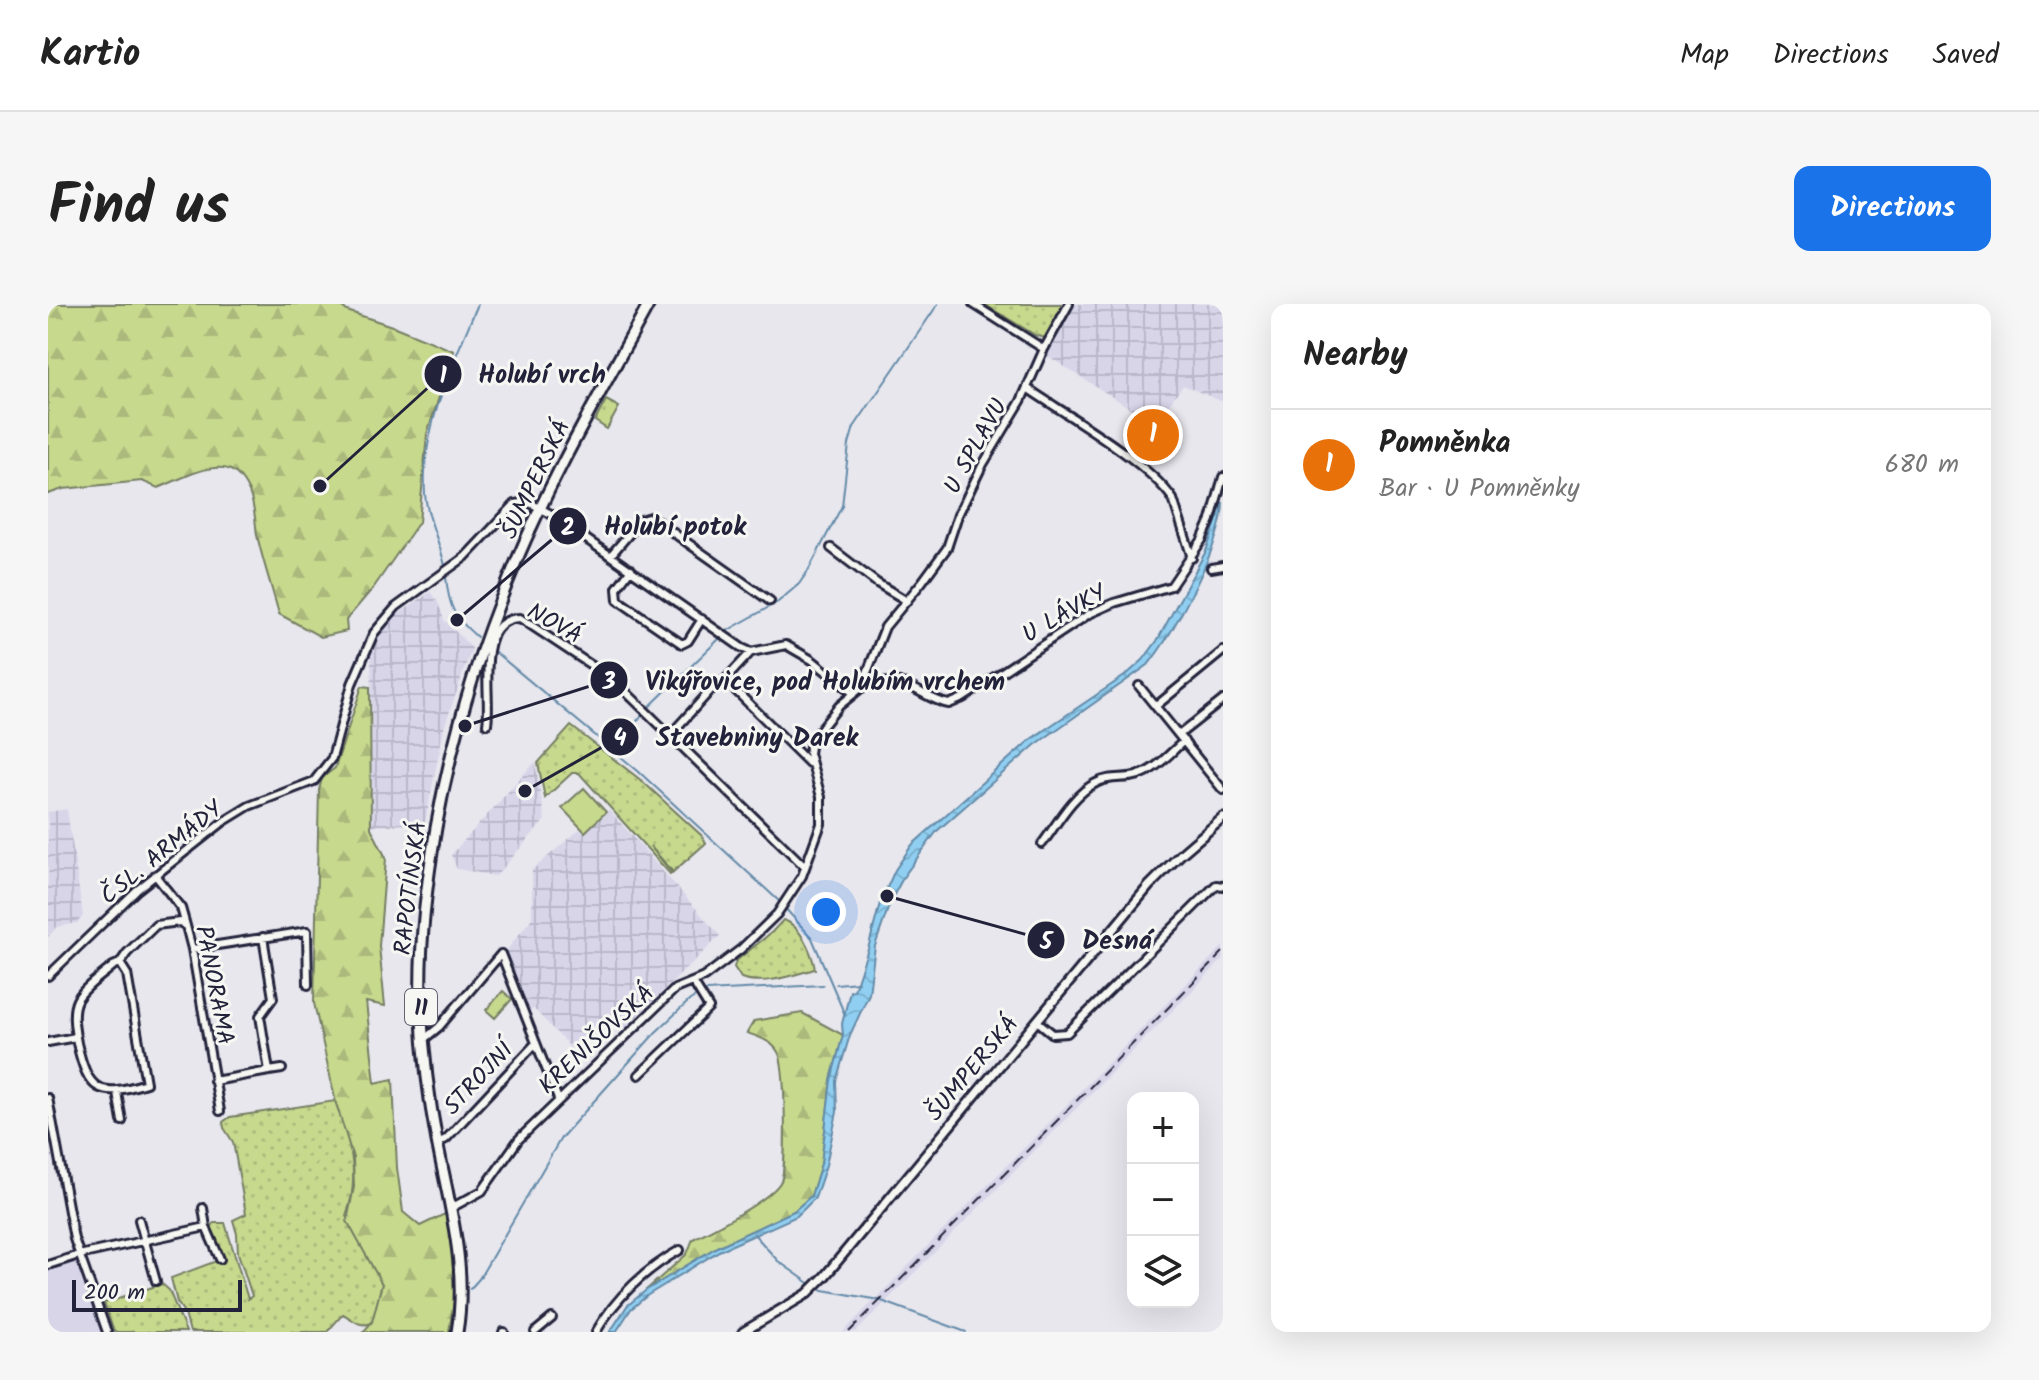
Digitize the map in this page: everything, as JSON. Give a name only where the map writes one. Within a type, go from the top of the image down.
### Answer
[{"type":"main road","name":"ŠUMPERSKÁ","points":[[484,643],[541,508],[649,304]]},
{"type":"main road","name":"RAPOTÍNSKÁ","points":[[457,1332],[461,1282],[423,1041],[421,951],[429,870],[454,743],[484,643]]},
{"type":"street","points":[[973,304],[1044,349]]},
{"type":"street","name":"U SPLAVU","points":[[861,688],[885,627],[947,548],[958,515],[982,466],[1027,388],[1069,304]]},
{"type":"street","points":[[1027,388],[1127,457],[1167,491],[1173,499],[1192,558]]},
{"type":"street","points":[[1192,558],[1211,520],[1223,477]]},
{"type":"street","name":"ČSL. ARMÁDY","points":[[48,976],[155,875],[223,822],[249,806],[314,781],[332,758],[352,684],[374,633],[396,607],[483,540],[511,506],[525,501],[541,508]]},
{"type":"street","points":[[541,508],[751,652]]},
{"type":"street","points":[[611,555],[641,520],[651,517],[770,601]]},
{"type":"street","points":[[831,548],[907,601]]},
{"type":"street","name":"U LÁVKY","points":[[861,688],[900,683],[949,704],[963,698],[1089,614],[1171,586],[1192,558]]},
{"type":"street","points":[[1211,568],[1223,566]]},
{"type":"street","points":[[631,569],[617,588],[618,600],[682,644],[688,641],[702,619]]},
{"type":"street","name":"NOVÁ","points":[[487,724],[487,659],[495,631],[515,617],[600,671],[805,867]]},
{"type":"street","points":[[670,735],[751,652],[786,645],[812,660],[853,693]]},
{"type":"street","points":[[1156,706],[1223,651]]},
{"type":"street","points":[[725,680],[810,765]]},
{"type":"street","points":[[1139,686],[1223,790]]},
{"type":"street","points":[[805,867],[821,824],[821,797],[810,765],[811,741],[839,706],[861,688]]},
{"type":"street","points":[[1042,844],[1077,798],[1093,784],[1109,777],[1137,776],[1147,772],[1223,700]]},
{"type":"street","name":"ŠUMPERSKÁ","points":[[743,1332],[815,1287],[1149,886],[1223,818]]},
{"type":"street","name":"KRENIŠOVSKÁ","points":[[451,1208],[482,1191],[519,1139],[675,989],[704,977],[741,949],[780,911],[805,867]]},
{"type":"street","name":"PANORAMA","points":[[155,875],[181,908],[186,926],[220,1111]]},
{"type":"street","points":[[1037,1021],[1053,1034],[1067,1033],[1216,885],[1223,886]]},
{"type":"street","points":[[120,963],[127,974],[146,1083],[117,1092],[97,1087],[87,1078],[76,1037],[74,1014],[78,998],[120,963],[156,925],[180,922],[186,926]]},
{"type":"street","points":[[192,949],[304,930],[308,933],[308,985]]},
{"type":"street","points":[[296,932],[298,943]]},
{"type":"street","points":[[263,937],[273,998],[260,1016],[269,1071]]},
{"type":"street","points":[[423,1041],[501,954],[536,1043]]},
{"type":"street","points":[[639,1075],[709,1008],[693,982]]},
{"type":"street","points":[[48,1042],[76,1037]]},
{"type":"street","name":"STROJNÍ","points":[[437,1144],[446,1139],[536,1043],[558,1099]]},
{"type":"street","points":[[214,1081],[282,1069]]},
{"type":"street","points":[[117,1092],[122,1121]]},
{"type":"street","points":[[48,1098],[79,1255],[107,1332]]},
{"type":"street","points":[[48,1147],[57,1145]]},
{"type":"street","points":[[203,1208],[206,1227],[220,1259]]},
{"type":"street","points":[[139,1220],[156,1281]]},
{"type":"street","points":[[48,1265],[79,1255],[206,1227]]},
{"type":"street","points":[[596,1332],[602,1321],[648,1270],[680,1250]]},
{"type":"street","points":[[535,1332],[552,1318]]},
{"type":"shaded area","points":[[1076,304],[1218,304],[1223,307],[1223,402],[1183,385],[1155,424],[1046,355]]},
{"type":"shaded area","points":[[430,592],[438,602],[444,620],[472,648],[444,728],[425,823],[372,826],[371,645],[390,620]]},
{"type":"shaded area","points":[[535,762],[545,820],[496,876],[457,869],[451,855]]},
{"type":"shaded area","points":[[67,809],[83,916],[77,923],[57,927],[48,937],[48,812]]},
{"type":"shaded area","points":[[609,810],[720,936],[625,1028],[609,1012],[571,1048],[534,1009],[526,1012],[503,955],[532,918],[532,870],[580,829],[584,833]]},
{"type":"shaded area","points":[[1223,946],[1223,959],[1187,996],[856,1332],[843,1332]]},
{"type":"shaded area","points":[[78,1259],[106,1332],[48,1332],[48,1268]]},
{"type":"green space","points":[[48,304],[339,304],[347,311],[454,351],[427,434],[419,522],[374,587],[346,620],[347,631],[321,637],[279,614],[259,545],[251,497],[242,480],[232,471],[206,469],[158,488],[142,481],[63,489],[48,494]]},
{"type":"green space","points":[[984,304],[1064,304],[1045,338]]},
{"type":"green space","points":[[606,400],[619,407],[607,429],[595,421]]},
{"type":"green space","points":[[362,686],[370,687],[371,828],[386,858],[379,946],[385,1006],[366,1002],[375,1083],[393,1079],[397,1168],[403,1212],[420,1226],[447,1213],[458,1276],[449,1332],[363,1332],[372,1322],[382,1284],[347,1221],[354,1187],[353,1158],[336,1103],[314,1003],[319,790],[322,778],[335,768]]},
{"type":"green space","points":[[571,726],[642,781],[706,843],[673,872],[650,846],[670,874],[579,773],[572,773],[545,798],[538,763]]},
{"type":"green space","points":[[584,788],[606,812],[585,832],[562,808]]},
{"type":"green space","points":[[783,920],[800,933],[815,969],[769,980],[741,978],[734,967],[736,961]]},
{"type":"green space","points":[[503,991],[512,999],[495,1018],[486,1010]]},
{"type":"green space","points":[[802,1013],[843,1035],[831,1080],[821,1164],[811,1196],[794,1211],[717,1247],[645,1291],[687,1254],[693,1239],[754,1205],[781,1181],[785,1116],[781,1060],[772,1045],[747,1033],[754,1021]]},
{"type":"green space","points":[[335,1101],[352,1158],[353,1187],[346,1216],[382,1284],[372,1323],[360,1324],[343,1314],[327,1332],[190,1332],[171,1278],[222,1259],[211,1228],[214,1223],[225,1223],[248,1299],[252,1296],[238,1253],[233,1220],[246,1214],[233,1142],[223,1122],[230,1117]]},
{"type":"green space","points":[[162,1284],[169,1290],[186,1332],[114,1332],[104,1303]]},
{"type":"water","points":[[1223,502],[1215,540],[1195,587],[1171,632],[1148,665],[1035,745],[937,831],[904,876],[891,900],[875,946],[869,994],[850,1035],[836,1081],[837,1112],[826,1165],[815,1198],[797,1216],[719,1251],[648,1295],[631,1309],[616,1332],[610,1332],[627,1306],[645,1291],[717,1247],[794,1211],[811,1196],[821,1164],[831,1080],[850,991],[854,990],[880,903],[895,870],[912,845],[1031,739],[1126,675],[1143,660],[1157,641],[1206,551]]},
{"type":"waterway","points":[[445,566],[426,503],[428,445],[441,396],[478,304]]},
{"type":"waterway","points":[[725,632],[778,602],[799,584],[808,571],[842,506],[854,427],[938,304]]},
{"type":"waterway","points":[[446,577],[454,611],[477,637]]},
{"type":"waterway","points":[[648,708],[720,638]]},
{"type":"waterway","points":[[495,652],[638,771],[780,902]]},
{"type":"waterway","points":[[612,751],[642,715]]},
{"type":"waterway","points":[[784,907],[812,938],[845,1015]]},
{"type":"waterway","points":[[836,984],[858,982]]},
{"type":"waterway","points":[[470,1289],[479,1279],[561,1138],[656,1032],[690,1000],[705,991],[823,985]]},
{"type":"waterway","points":[[754,1234],[778,1261],[812,1285]]},
{"type":"waterway","points":[[818,1289],[879,1300],[966,1332]]},
{"type":"railway","points":[[849,1332],[1223,952]]},
{"type":"place","name":"Pomněnka","points":[[1153,435]]},
{"type":"place","name":"Holubí vrch","points":[[320,486]]},
{"type":"place","name":"Holubí potok","points":[[457,620]]},
{"type":"place","name":"Vikýřovice, pod Holubím vrchem","points":[[465,726]]},
{"type":"place","name":"Stavebniny Darek","points":[[525,791]]},
{"type":"place","name":"Desná","points":[[887,896]]}]
